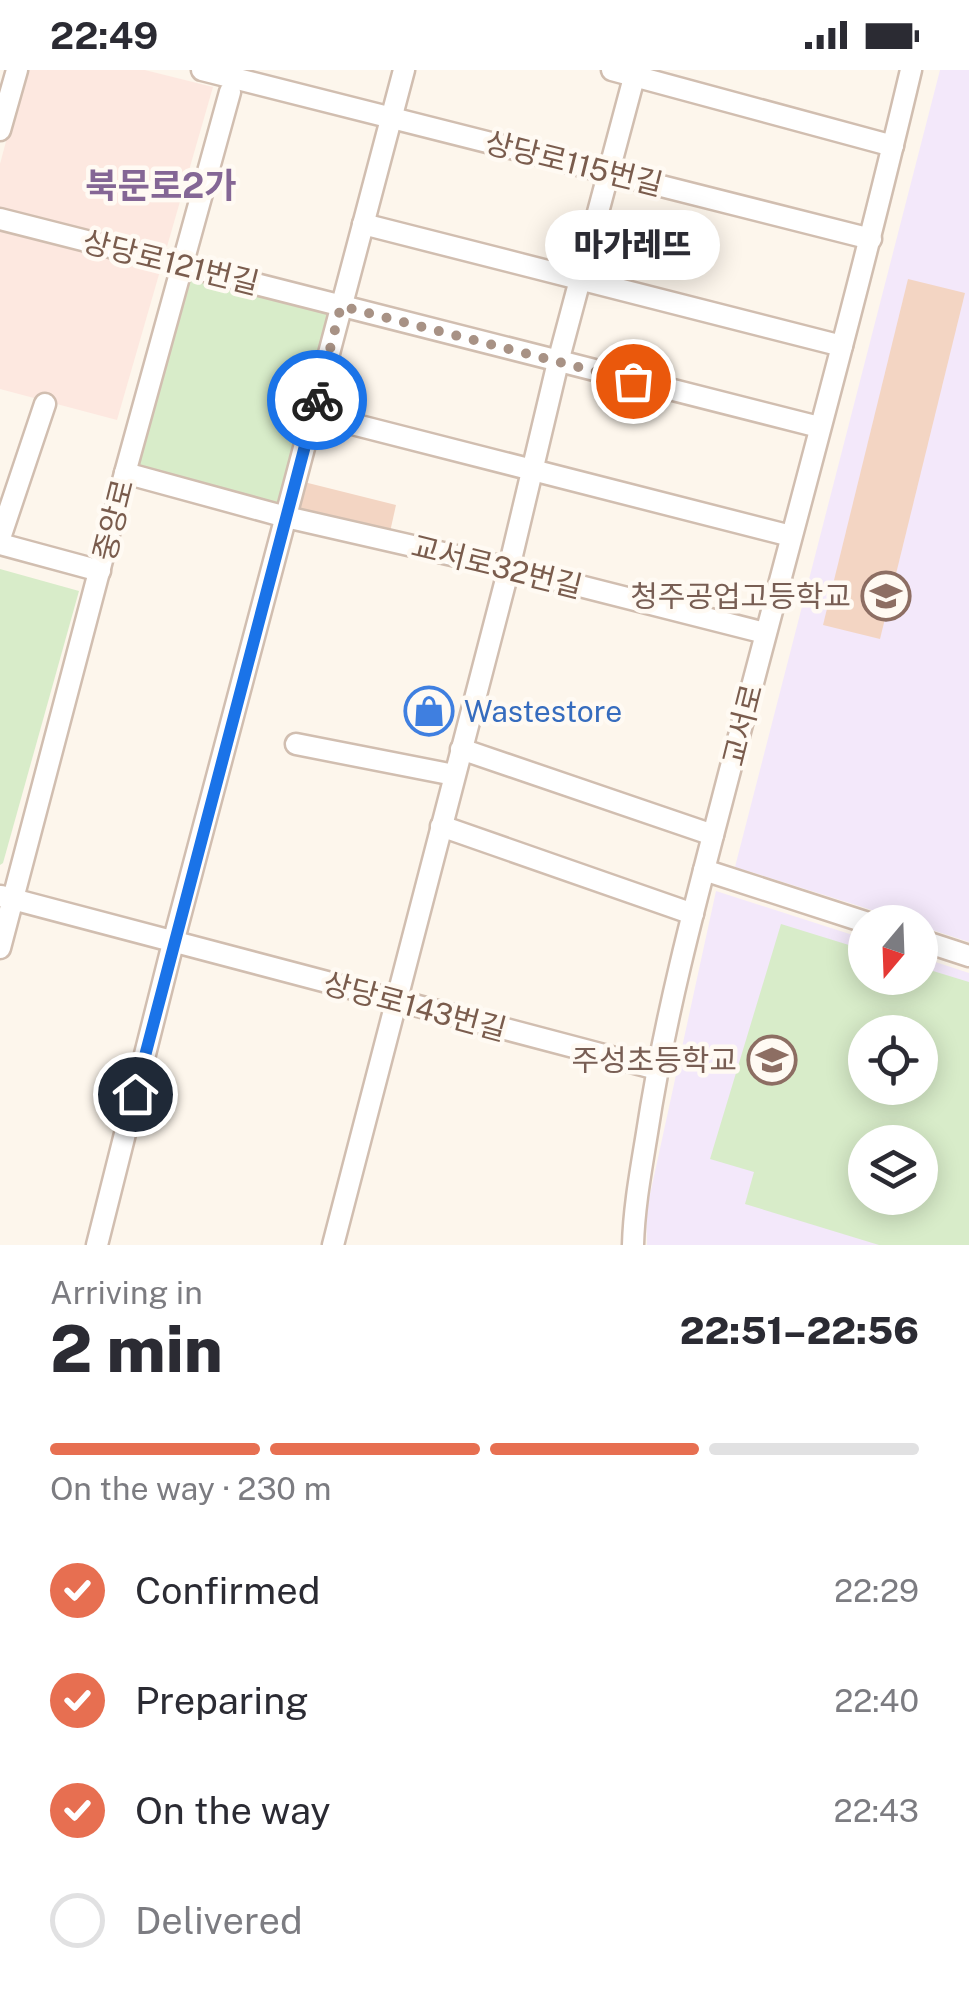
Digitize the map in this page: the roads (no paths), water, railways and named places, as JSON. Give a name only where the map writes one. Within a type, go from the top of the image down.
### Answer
[{"type":"street","points":[[0,130],[16,70]]},
{"type":"street","name":"상당로115번길","points":[[202,70],[871,239]]},
{"type":"street","points":[[97,1245],[404,70]]},
{"type":"street","points":[[612,70],[635,73],[893,146]]},
{"type":"street","name":"교서로","points":[[632,1245],[656,1070],[911,70]]},
{"type":"street","points":[[333,1245],[635,73]]},
{"type":"street","name":"중앙로","points":[[0,948],[6,897],[100,571],[230,92]]},
{"type":"street","name":"상당로121번길","points":[[0,219],[819,427]]},
{"type":"street","points":[[363,224],[842,346]]},
{"type":"street","points":[[45,404],[0,541],[100,571]]},
{"type":"street","points":[[313,414],[791,536]]},
{"type":"street","name":"교서로32번길","points":[[124,473],[286,517],[509,568],[765,634]]},
{"type":"street","points":[[296,744],[454,775]]},
{"type":"street","points":[[461,750],[713,836]]},
{"type":"street","points":[[441,826],[694,914]]},
{"type":"street","points":[[704,870],[848,917]]},
{"type":"street","name":"상당로143번길","points":[[6,897],[656,1070]]},
{"type":"street","points":[[938,946],[969,956]]},
{"type":"place","name":"마가레뜨","points":[[633,381]]},
{"type":"place","name":"청주공업고등학교","points":[[886,596]]},
{"type":"place","name":"Wastestore","points":[[429,711]]},
{"type":"place","name":"주성초등학교","points":[[772,1060]]},
{"type":"district","name":"북문로2가","points":[[161,185]]}]
